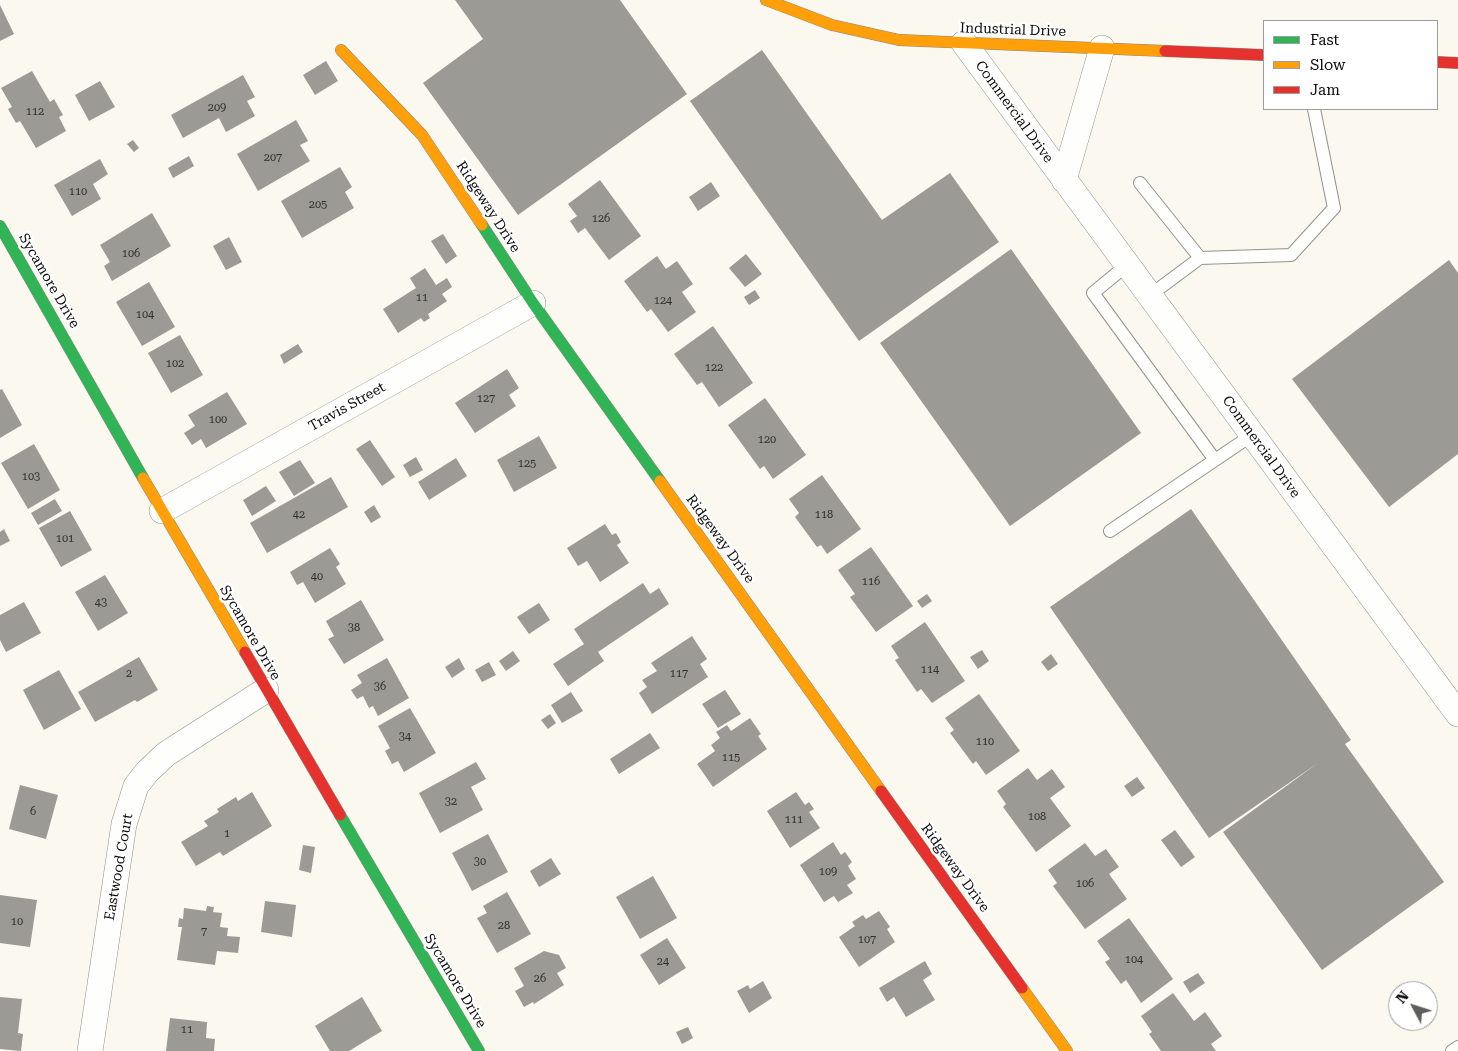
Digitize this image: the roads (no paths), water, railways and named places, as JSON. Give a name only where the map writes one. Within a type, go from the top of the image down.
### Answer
[{"type":"street","name":"Industrial Drive","points":[[766,0],[832,25],[898,40],[1263,55]]},
{"type":"street","name":"Commercial Drive","points":[[964,43],[1458,714]]},
{"type":"street","name":"Commercial Drive","points":[[1064,180],[1102,48]]},
{"type":"street","name":"Ridgeway Drive","points":[[341,50],[422,135],[533,303],[1067,1051]]},
{"type":"street","points":[[1438,62],[1458,63]]},
{"type":"street","name":"Sycamore Drive","points":[[0,226],[162,511],[479,1051]]},
{"type":"street","name":"Travis Street","points":[[162,511],[533,303]]},
{"type":"street","name":"Eastwood Court","points":[[90,1051],[124,824],[136,786],[147,772],[166,754],[266,690]]},
{"type":"lane","points":[[1149,296],[1200,258],[1291,255],[1334,208],[1314,110]]},
{"type":"lane","points":[[1140,183],[1200,258]]},
{"type":"lane","points":[[1126,265],[1094,293],[1215,460]]},
{"type":"lane","points":[[1110,531],[1252,435]]},
{"type":"lane","points":[[1452,1051],[1458,1047]]}]
